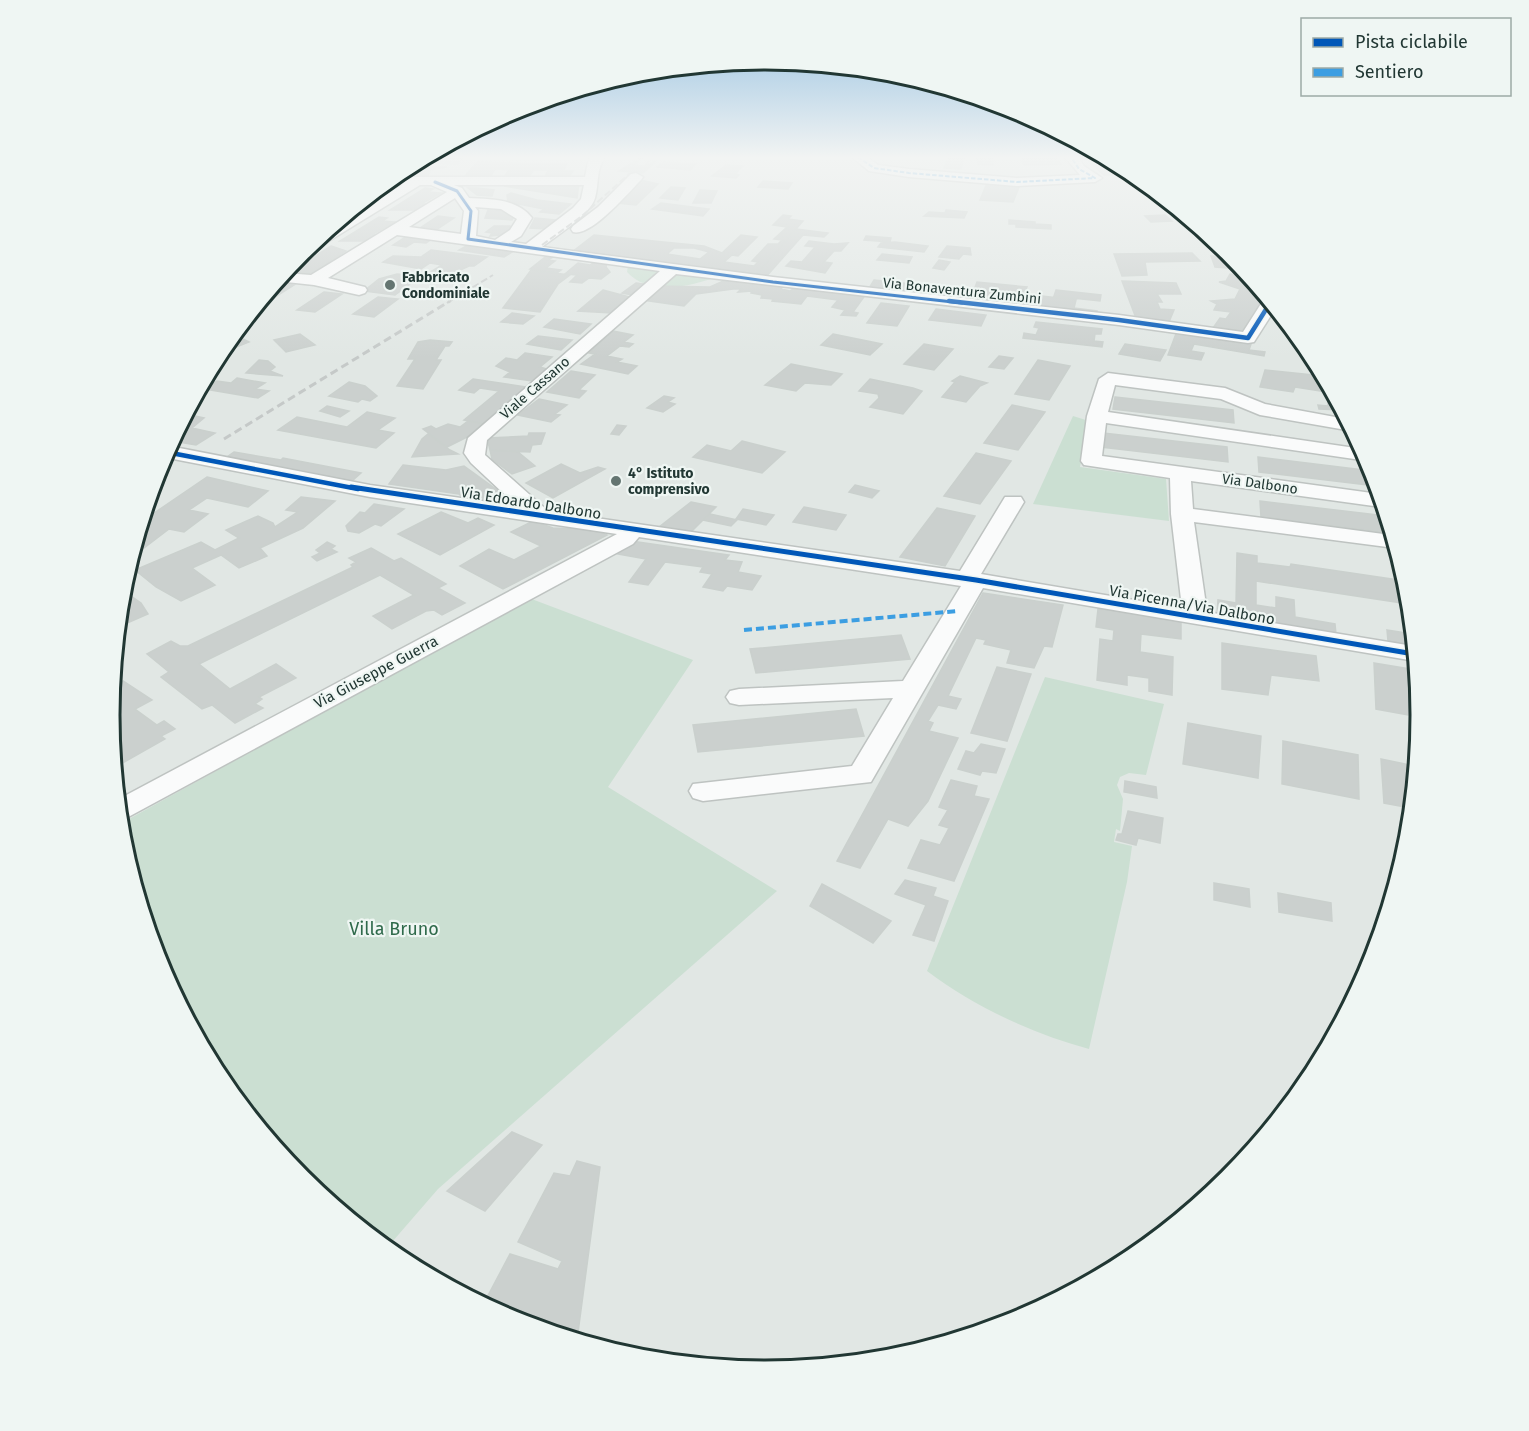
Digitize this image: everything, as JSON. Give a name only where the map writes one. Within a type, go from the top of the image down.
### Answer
[{"type":"street","points":[[314,280],[406,224]]},
{"type":"street","points":[[468,239],[470,224]]},
{"type":"street","points":[[496,245],[516,233],[522,224]]},
{"type":"street","points":[[530,249],[562,224]]},
{"type":"street","points":[[549,252],[585,224]]},
{"type":"street","name":"Via Bonaventura Zumbini","points":[[396,230],[673,268],[1248,338],[1265,310]]},
{"type":"street","points":[[327,242],[369,246]]},
{"type":"street","name":"Viale Cassano","points":[[541,516],[478,459],[474,453],[478,438],[673,268]]},
{"type":"street","points":[[291,278],[314,280],[359,290]]},
{"type":"street","points":[[1340,424],[1260,409],[1225,394],[1108,379],[1097,416],[1354,454]]},
{"type":"street","name":"Via Dalbono","points":[[1097,416],[1090,461],[1372,500]]},
{"type":"street","name":"Via Edoardo Dalbono","points":[[176,454],[370,490],[971,580]]},
{"type":"street","points":[[1180,473],[1182,514],[1196,618]]},
{"type":"street","points":[[703,791],[861,775],[912,689],[1013,502]]},
{"type":"street","points":[[1182,514],[1385,541]]},
{"type":"street","name":"Via Giuseppe Guerra","points":[[126,808],[625,539],[632,531]]},
{"type":"street","name":"Via Picenna/Via Dalbono","points":[[971,580],[1406,653]]},
{"type":"street","points":[[739,697],[912,689]]},
{"type":"green space","points":[[628,264],[718,276],[683,286],[658,287],[636,280],[627,272]]},
{"type":"green space","points":[[1073,416],[1089,421],[1080,467],[1166,479],[1169,521],[1033,504]]},
{"type":"green space","name":"Villa Bruno","points":[[529,598],[693,660],[608,787],[777,891],[438,1189],[392,1242],[308,1172],[253,1108],[228,1074],[186,1001],[169,962],[141,882],[128,819]]},
{"type":"green space","points":[[1045,677],[1164,704],[1146,775],[1129,773],[1120,777],[1117,785],[1123,799],[1120,831],[1116,829],[1114,842],[1132,846],[1127,882],[1089,1049],[1067,1043],[1004,1018],[964,996],[927,971]]},
{"type":"building","points":[[368,224],[392,224],[373,234],[377,235],[366,241],[340,241]]},
{"type":"building","points":[[426,224],[445,224],[433,232],[417,230]]},
{"type":"building","points":[[532,224],[553,224],[547,229],[530,228]]},
{"type":"building","points":[[801,224],[755,276],[572,252],[594,235],[704,246],[722,253],[741,235],[757,237],[738,256],[732,255],[724,262],[754,266],[758,262],[752,261],[768,244],[778,244],[782,240],[774,239],[787,227],[773,225]],"holes":[[[674,248],[694,248],[709,252],[700,259],[667,254]]]},
{"type":"building","points":[[1009,224],[1035,224],[1051,225],[1051,229],[1016,227],[1016,224]]},
{"type":"building","points":[[494,226],[514,228],[508,234],[490,236],[492,233],[486,232]]},
{"type":"building","points":[[796,229],[828,233],[824,237],[803,235],[765,278],[755,276]]},
{"type":"building","points":[[407,236],[432,239],[426,243],[414,242],[406,247],[393,245]]},
{"type":"building","points":[[866,236],[891,238],[890,242],[864,240]]},
{"type":"building","points":[[809,241],[848,243],[841,251],[834,251],[824,262],[832,263],[825,273],[786,266],[791,261],[802,262],[815,247],[805,246]]},
{"type":"building","points":[[895,242],[928,246],[924,252],[878,247],[881,243]]},
{"type":"building","points":[[468,245],[507,249],[504,251],[512,252],[504,257],[459,250]]},
{"type":"building","points":[[331,246],[346,251],[312,273],[295,273],[305,262]]},
{"type":"building","points":[[947,246],[970,248],[971,255],[963,254],[959,259],[939,257]]},
{"type":"building","points":[[431,250],[487,257],[474,266],[452,274],[432,271],[442,265],[430,263],[421,269],[383,262],[393,256],[421,257]]},
{"type":"building","points":[[1192,253],[1200,261],[1145,262],[1147,275],[1122,276],[1114,254]]},
{"type":"building","points":[[549,254],[556,255],[548,260],[555,261],[546,268],[561,270],[557,273],[530,269]]},
{"type":"building","points":[[882,254],[912,257],[909,263],[877,260]]},
{"type":"building","points":[[1211,256],[1218,256],[1229,268],[1215,267]]},
{"type":"building","points":[[939,260],[950,262],[944,270],[933,268]]},
{"type":"building","points":[[596,261],[607,263],[606,267],[610,272],[601,279],[589,278],[582,283],[570,282],[577,275],[565,274],[578,263],[590,265]]},
{"type":"building","points":[[531,270],[570,275],[558,284],[540,312],[503,308]]},
{"type":"building","name":"Fabbricato Condominiale","points":[[397,274],[421,276],[395,295],[364,291],[379,279]]},
{"type":"building","points":[[1230,274],[1235,275],[1261,305],[1243,334],[1213,328],[1220,318],[1226,319],[1231,312],[1214,310],[1217,304],[1211,301],[1235,299],[1240,289],[1219,282],[1226,281]]},
{"type":"building","points":[[730,278],[785,284],[781,289],[790,291],[797,286],[866,294],[853,312],[858,313],[856,316],[841,315],[845,310],[832,307],[838,300],[807,296],[801,304],[772,301],[773,299],[761,298],[762,295],[751,293],[752,291],[738,292],[741,289],[696,294],[684,306],[642,300],[658,286],[710,287]]},
{"type":"building","points":[[874,280],[960,289],[958,292],[979,294],[980,290],[974,290],[977,282],[1027,287],[1024,294],[1076,300],[1074,308],[1097,311],[1096,315],[868,290]]},
{"type":"building","points":[[1122,281],[1176,283],[1181,294],[1157,294],[1162,302],[1157,302],[1160,309],[1174,310],[1169,322],[1136,318]]},
{"type":"building","points":[[636,283],[644,284],[632,295],[622,293]]},
{"type":"building","points":[[285,284],[294,285],[273,298]]},
{"type":"building","points":[[603,290],[630,297],[612,313],[578,311]]},
{"type":"building","points":[[1056,290],[1101,295],[1100,301],[1054,296]]},
{"type":"building","points":[[324,292],[342,294],[315,312],[297,310]]},
{"type":"building","points":[[378,297],[398,299],[374,317],[353,314]]},
{"type":"building","points":[[881,303],[909,306],[897,326],[867,323]]},
{"type":"building","points":[[936,309],[986,315],[981,326],[929,320]]},
{"type":"building","points":[[512,313],[534,316],[523,324],[501,322]]},
{"type":"building","points":[[554,319],[591,324],[580,334],[544,327]]},
{"type":"building","points":[[1036,322],[1102,329],[1101,334],[1095,334],[1094,341],[1103,342],[1102,347],[1023,338],[1024,333],[1036,335],[1039,328],[1034,327]]},
{"type":"building","points":[[613,331],[633,335],[624,342],[633,344],[629,347],[620,346],[607,356],[622,359],[617,362],[637,366],[628,374],[581,364],[595,354],[589,353]]},
{"type":"building","points":[[1177,331],[1252,341],[1249,350],[1265,352],[1264,356],[1194,344],[1191,351],[1204,353],[1201,360],[1168,355]]},
{"type":"building","points":[[300,334],[315,345],[286,352],[274,340]]},
{"type":"building","points":[[833,334],[882,344],[870,355],[821,345]]},
{"type":"building","points":[[538,336],[572,340],[561,350],[527,344]]},
{"type":"building","points":[[241,340],[249,342],[235,348]]},
{"type":"building","points":[[430,340],[452,342],[449,346],[445,346],[436,360],[441,360],[423,389],[397,386],[415,359],[408,359],[418,342]]},
{"type":"building","points":[[924,344],[953,349],[934,370],[904,364]]},
{"type":"building","points":[[1125,344],[1166,350],[1160,361],[1119,354]]},
{"type":"building","points":[[525,353],[552,357],[540,367],[547,369],[532,381],[504,377],[510,372],[496,366],[506,358],[517,360]]},
{"type":"building","points":[[999,356],[1013,358],[1004,369],[989,367]]},
{"type":"building","points":[[259,360],[268,361],[275,367],[270,371],[283,376],[246,373]]},
{"type":"building","points":[[1038,360],[1070,366],[1049,400],[1015,394]]},
{"type":"building","points":[[791,364],[842,374],[831,385],[805,383],[796,391],[765,385]]},
{"type":"building","points":[[1265,370],[1312,375],[1322,391],[1295,387],[1293,392],[1260,387]]},
{"type":"building","points":[[571,371],[595,375],[579,390],[586,391],[579,398],[547,392]]},
{"type":"building","points":[[960,376],[987,383],[980,386],[966,402],[942,397],[955,382],[952,381]]},
{"type":"building","points":[[237,378],[265,383],[255,389],[269,391],[258,398],[208,390],[217,381],[231,383]]},
{"type":"building","points":[[473,379],[526,387],[485,424],[464,420],[499,391],[480,388],[474,393],[459,390]]},
{"type":"building","points":[[870,379],[922,391],[903,414],[870,407],[879,398],[878,394],[859,391]]},
{"type":"building","points":[[349,382],[365,386],[377,396],[370,401],[362,399],[358,402],[329,396]]},
{"type":"building","points":[[664,396],[674,398],[668,402],[675,404],[663,412],[647,408]]},
{"type":"building","points":[[1115,397],[1233,410],[1234,423],[1113,409]]},
{"type":"building","points":[[539,399],[567,405],[555,414],[560,415],[551,422],[518,415]]},
{"type":"building","points":[[1328,402],[1332,410],[1319,409],[1318,405],[1328,406]]},
{"type":"building","points":[[1012,405],[1045,412],[1018,450],[984,443]]},
{"type":"building","points":[[327,406],[349,411],[340,417],[320,411]]},
{"type":"building","points":[[367,412],[395,418],[378,430],[394,433],[376,448],[278,430],[297,417],[347,427]]},
{"type":"building","points":[[194,416],[204,418],[192,428],[215,433],[196,445],[181,442]]},
{"type":"building","points":[[468,421],[485,424],[475,433],[447,447],[423,429],[431,426],[436,429],[448,424],[460,427]]},
{"type":"building","points":[[617,425],[626,426],[619,435],[611,434]]},
{"type":"building","points":[[529,433],[545,433],[541,444],[532,445],[530,452],[490,450],[487,438],[528,436]]},
{"type":"building","points":[[1103,433],[1227,447],[1228,462],[1101,447]]},
{"type":"building","points":[[428,434],[458,454],[412,457],[422,439]]},
{"type":"building","points":[[742,441],[785,452],[762,473],[693,457],[707,445],[731,451]]},
{"type":"building","points":[[490,450],[518,452],[535,466],[512,474],[492,459]]},
{"type":"building","points":[[234,452],[281,460],[283,458],[361,473],[352,481],[224,459]]},
{"type":"building","points":[[976,453],[1011,461],[980,504],[944,496]]},
{"type":"building","points":[[1258,457],[1360,470],[1366,485],[1259,472]]},
{"type":"building","points":[[561,464],[580,473],[598,467],[605,469],[553,498],[526,483]]},
{"type":"building","points":[[403,465],[446,470],[464,466],[504,495],[480,502],[474,497],[465,500],[459,494],[389,484]]},
{"type":"building","points":[[207,477],[268,491],[248,507],[207,498],[189,510],[208,514],[184,532],[169,529],[144,548],[141,547],[152,515]]},
{"type":"building","points":[[855,485],[879,491],[872,498],[849,492]]},
{"type":"building","points":[[301,497],[335,501],[303,528],[260,548],[267,556],[239,568],[221,555],[192,568],[215,585],[181,601],[156,587],[136,571],[201,542],[215,550],[239,538],[226,530],[258,516],[273,523],[275,527],[298,512],[286,510]]},
{"type":"building","points":[[1260,501],[1377,515],[1383,532],[1261,517]]},
{"type":"building","points":[[691,502],[716,507],[690,533],[659,527]]},
{"type":"building","points":[[374,504],[404,509],[381,526],[375,524],[359,533],[348,531],[346,526],[360,512],[365,513]]},
{"type":"building","points":[[804,507],[846,515],[836,530],[793,522]]},
{"type":"building","points":[[937,508],[975,516],[945,566],[900,557]]},
{"type":"building","points":[[743,509],[774,515],[766,525],[736,519]]},
{"type":"building","points":[[441,512],[468,523],[478,518],[494,525],[440,555],[398,534]]},
{"type":"building","points":[[710,514],[737,520],[731,526],[703,520]]},
{"type":"building","points":[[533,521],[553,528],[596,530],[607,535],[503,589],[460,566],[489,549],[514,560],[541,546],[511,532]]},
{"type":"building","points":[[631,541],[729,555],[725,560],[742,562],[738,572],[761,576],[752,590],[727,586],[723,591],[703,587],[712,574],[700,572],[703,567],[665,562],[648,585],[629,582],[646,559],[618,554]]},
{"type":"building","points":[[327,542],[335,546],[331,549],[337,552],[317,561],[312,557],[320,553],[316,550]]},
{"type":"building","points":[[371,548],[394,561],[401,558],[446,584],[438,588],[465,603],[442,615],[434,610],[426,611],[392,629],[373,616],[414,595],[380,575],[199,664],[230,689],[276,664],[296,678],[259,697],[262,699],[255,704],[263,708],[235,723],[212,705],[202,709],[161,677],[169,672],[147,654],[171,641],[180,646],[188,646],[353,567],[351,565],[356,562],[349,558]]},
{"type":"building","points":[[1237,553],[1257,556],[1257,563],[1290,567],[1291,564],[1395,579],[1399,603],[1256,581],[1256,605],[1276,608],[1276,597],[1294,600],[1295,617],[1335,624],[1336,634],[1217,615],[1218,600],[1236,603]]},
{"type":"building","points":[[983,593],[1063,605],[1052,647],[1044,646],[1034,668],[1007,663],[1011,650],[984,644],[986,640],[976,638],[948,696],[961,699],[956,709],[938,705],[928,721],[933,723],[929,731],[958,738],[928,801],[908,826],[888,819],[860,868],[837,861]]},
{"type":"building","points":[[131,596],[141,603],[148,614],[126,623]]},
{"type":"building","points":[[1098,609],[1181,620],[1181,639],[1141,634],[1140,652],[1173,657],[1172,695],[1149,691],[1149,678],[1127,675],[1127,685],[1097,680],[1100,639],[1113,641],[1114,630],[1096,627]]},
{"type":"building","points":[[1387,630],[1404,633],[1405,644],[1388,641]]},
{"type":"building","points":[[901,635],[910,659],[756,673],[750,649]]},
{"type":"building","points":[[1222,643],[1316,656],[1319,681],[1271,675],[1268,695],[1222,689]]},
{"type":"building","points":[[1374,663],[1408,669],[1410,715],[1376,709]]},
{"type":"building","points":[[997,667],[1031,674],[1007,741],[971,733]]},
{"type":"building","points":[[123,681],[152,700],[135,709],[157,725],[164,721],[175,729],[161,736],[165,739],[122,764],[120,716],[121,682]]},
{"type":"building","points":[[856,709],[864,736],[698,752],[693,725]]},
{"type":"building","points":[[1188,723],[1261,736],[1258,778],[1183,764]]},
{"type":"building","points":[[1283,741],[1358,755],[1359,799],[1282,784]]},
{"type":"building","points":[[981,744],[1005,749],[996,773],[982,771],[980,775],[958,769],[966,751],[974,753]]},
{"type":"building","points":[[1381,759],[1407,764],[1403,806],[1384,803]]},
{"type":"building","points":[[951,780],[977,786],[974,796],[989,799],[954,881],[908,868],[921,840],[940,845],[949,828],[939,825],[948,810],[939,807]]},
{"type":"building","points":[[1125,781],[1156,787],[1157,798],[1124,792]]},
{"type":"building","points":[[1128,811],[1163,818],[1160,843],[1138,838],[1136,845],[1116,840],[1118,834],[1122,834]]},
{"type":"building","points":[[905,880],[936,888],[933,896],[948,901],[934,941],[913,935],[926,905],[895,894]]},
{"type":"building","points":[[1214,883],[1249,889],[1250,907],[1214,900]]},
{"type":"building","points":[[822,884],[891,921],[873,943],[810,906]]},
{"type":"building","points":[[1278,893],[1331,903],[1332,921],[1279,912]]},
{"type":"building","points":[[512,1132],[542,1145],[485,1211],[447,1191]]},
{"type":"building","points":[[577,1161],[600,1167],[578,1333],[487,1297],[510,1254],[558,1269],[562,1261],[518,1242],[554,1173],[570,1176]]},
{"type":"railway","points":[[542,245],[571,224]]},
{"type":"railway","points":[[447,303],[493,275]]},
{"type":"railway","points":[[224,439],[450,301]]},
{"type":"marked path","points":[[744,630],[958,611]]},
{"type":"cycle path","points":[[470,224],[468,239],[497,245],[773,282],[1119,320],[1248,338],[1265,310]]},
{"type":"cycle path","points":[[176,454],[370,491],[976,580],[1406,653]]},
{"type":"place","name":"Fabbricato Condominiale","points":[[390,285]]},
{"type":"place","name":"4° Istituto comprensivo","points":[[616,481]]}]
